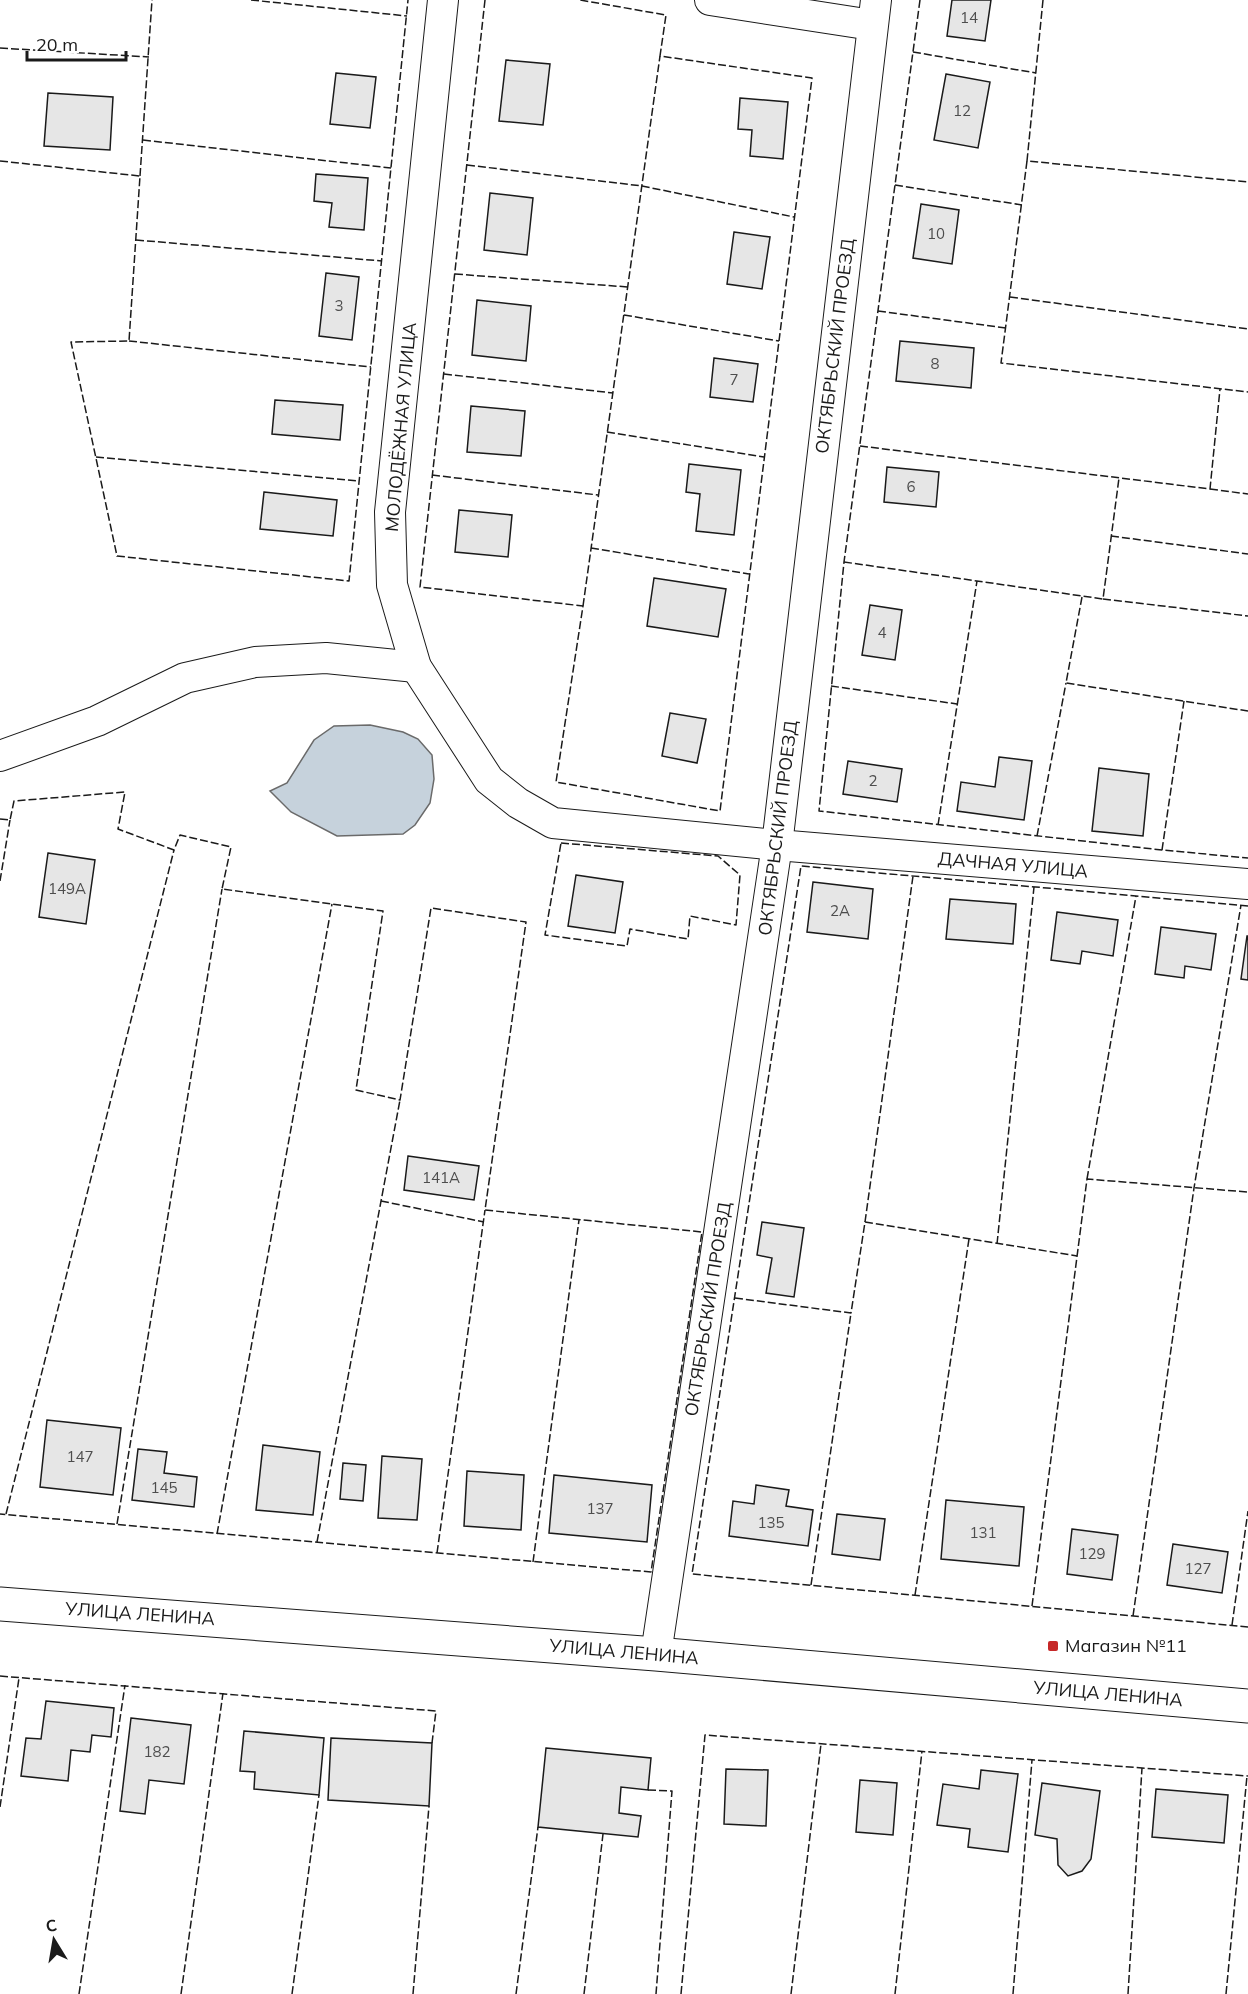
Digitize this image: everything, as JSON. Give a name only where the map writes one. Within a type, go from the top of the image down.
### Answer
[{"type":"main road","name":"УЛИЦА ЛЕНИНА","points":[[0,1604],[656,1654],[1248,1706]]},
{"type":"street","name":"МОЛОДЁЖНАЯ УЛИЦА","points":[[443,0],[390,512],[392,585],[416,668],[489,780],[518,803],[553,823],[777,845]]},
{"type":"street","points":[[710,0],[874,12]]},
{"type":"street","name":"ОКТЯБРЬСКИЙ ПРОЕЗД","points":[[656,1654],[777,845],[874,12]]},
{"type":"street","points":[[0,756],[98,722],[185,678],[255,662],[326,658],[416,668]]},
{"type":"street","name":"ДАЧНАЯ УЛИЦА","points":[[777,845],[1248,884]]},
{"type":"shaded area","points":[[370,725],[403,732],[418,739],[432,755],[434,779],[430,803],[415,825],[403,834],[337,836],[291,812],[270,791],[287,783],[314,740],[334,726]]},
{"type":"building","points":[[952,0],[991,0],[985,41],[947,36]]},
{"type":"building","points":[[506,60],[550,64],[543,125],[499,121]]},
{"type":"building","points":[[336,73],[376,77],[370,128],[330,124]]},
{"type":"building","points":[[946,74],[990,82],[978,148],[934,140]]},
{"type":"building","points":[[48,93],[113,97],[110,150],[44,146]]},
{"type":"building","points":[[740,98],[788,102],[783,159],[750,156],[752,130],[738,129]]},
{"type":"building","points":[[316,174],[368,178],[364,230],[329,227],[332,203],[314,201]]},
{"type":"building","points":[[490,193],[533,198],[527,255],[484,250]]},
{"type":"building","points":[[921,204],[959,210],[952,264],[913,258]]},
{"type":"building","points":[[734,232],[770,237],[762,289],[727,284]]},
{"type":"building","points":[[326,273],[359,277],[352,340],[319,336]]},
{"type":"building","points":[[477,300],[531,306],[526,361],[472,355]]},
{"type":"building","points":[[900,341],[974,348],[971,388],[896,381]]},
{"type":"building","points":[[714,358],[758,364],[753,402],[710,397]]},
{"type":"building","points":[[275,400],[343,405],[340,440],[272,434]]},
{"type":"building","points":[[471,406],[525,411],[521,456],[467,452]]},
{"type":"building","points":[[689,464],[741,470],[734,535],[696,531],[700,494],[686,492]]},
{"type":"building","points":[[887,467],[939,472],[936,507],[884,502]]},
{"type":"building","points":[[264,492],[337,500],[333,536],[260,529]]},
{"type":"building","points":[[459,510],[512,515],[508,557],[455,552]]},
{"type":"building","points":[[654,578],[726,589],[718,637],[647,626]]},
{"type":"building","points":[[870,605],[902,610],[895,660],[862,655]]},
{"type":"building","points":[[670,713],[706,719],[697,763],[662,756]]},
{"type":"building","points":[[999,757],[1032,761],[1024,820],[957,811],[961,782],[995,787]]},
{"type":"building","points":[[848,761],[902,769],[897,802],[843,794]]},
{"type":"building","points":[[1099,768],[1149,774],[1143,836],[1092,831]]},
{"type":"building","points":[[48,853],[95,860],[86,924],[39,917]]},
{"type":"building","points":[[576,875],[623,882],[615,933],[568,926]]},
{"type":"building","points":[[813,882],[873,889],[868,939],[807,932]]},
{"type":"building","points":[[950,899],[1016,904],[1013,944],[946,939]]},
{"type":"building","points":[[1057,912],[1118,920],[1113,956],[1082,951],[1080,964],[1051,960]]},
{"type":"building","points":[[1161,927],[1216,934],[1211,970],[1185,966],[1184,978],[1155,974]]},
{"type":"building","points":[[1248,936],[1248,980],[1241,979]]},
{"type":"building","points":[[408,1156],[479,1166],[474,1200],[404,1190]]},
{"type":"building","points":[[762,1222],[804,1228],[794,1297],[766,1293],[772,1258],[757,1255]]},
{"type":"building","points":[[47,1420],[121,1428],[113,1495],[40,1487]]},
{"type":"building","points":[[263,1445],[320,1452],[313,1515],[256,1510]]},
{"type":"building","points":[[138,1449],[167,1452],[164,1473],[197,1477],[194,1507],[132,1500]]},
{"type":"building","points":[[382,1456],[422,1459],[417,1520],[378,1518]]},
{"type":"building","points":[[343,1463],[366,1465],[363,1501],[340,1499]]},
{"type":"building","points":[[467,1471],[524,1475],[521,1530],[464,1526]]},
{"type":"building","points":[[554,1475],[652,1485],[647,1542],[549,1533]]},
{"type":"building","points":[[756,1485],[789,1490],[786,1506],[813,1510],[808,1546],[729,1536],[733,1501],[754,1504]]},
{"type":"building","points":[[946,1500],[1024,1507],[1019,1566],[941,1559]]},
{"type":"building","points":[[837,1514],[885,1519],[880,1560],[832,1554]]},
{"type":"building","points":[[1072,1529],[1118,1535],[1112,1580],[1067,1574]]},
{"type":"building","points":[[1173,1544],[1228,1552],[1222,1593],[1167,1585]]},
{"type":"building","points":[[46,1701],[114,1708],[111,1737],[92,1735],[90,1752],[71,1750],[68,1781],[21,1776],[26,1738],[41,1739]]},
{"type":"building","points":[[131,1718],[191,1725],[184,1784],[149,1780],[145,1814],[120,1811]]},
{"type":"building","points":[[244,1731],[324,1738],[319,1795],[254,1789],[255,1772],[240,1771]]},
{"type":"building","points":[[331,1738],[432,1743],[429,1806],[328,1800]]},
{"type":"building","points":[[546,1748],[651,1758],[648,1790],[621,1787],[619,1813],[641,1816],[638,1837],[538,1827]]},
{"type":"building","points":[[726,1769],[768,1770],[766,1826],[724,1824]]},
{"type":"building","points":[[981,1770],[1018,1774],[1008,1852],[968,1847],[970,1829],[937,1825],[943,1784],[979,1789]]},
{"type":"building","points":[[860,1780],[897,1783],[893,1835],[856,1832]]},
{"type":"building","points":[[1042,1783],[1100,1791],[1091,1859],[1082,1871],[1068,1876],[1058,1865],[1057,1839],[1035,1835]]},
{"type":"building","points":[[1156,1789],[1228,1795],[1224,1843],[1152,1837]]},
{"type":"fence","points":[[140,176],[152,0]]},
{"type":"fence","points":[[251,0],[407,16]]},
{"type":"fence","points":[[0,161],[140,176],[129,341],[71,342],[117,556],[349,581],[408,0]]},
{"type":"fence","points":[[485,0],[420,587],[583,606],[556,782],[720,811],[812,78],[660,56],[666,15],[580,0]]},
{"type":"fence","points":[[920,0],[844,562],[819,811],[1248,858]]},
{"type":"fence","points":[[1043,0],[1027,161],[1248,182]]},
{"type":"fence","points":[[0,48],[149,57]]},
{"type":"fence","points":[[913,52],[1036,73]]},
{"type":"fence","points":[[583,606],[660,56]]},
{"type":"fence","points":[[143,140],[391,168]]},
{"type":"fence","points":[[1027,161],[1001,363],[1248,392]]},
{"type":"fence","points":[[467,165],[642,186],[794,217]]},
{"type":"fence","points":[[895,185],[1022,205]]},
{"type":"fence","points":[[136,240],[382,261]]},
{"type":"fence","points":[[455,274],[628,287]]},
{"type":"fence","points":[[1010,297],[1248,329]]},
{"type":"fence","points":[[878,311],[1006,328]]},
{"type":"fence","points":[[624,315],[779,341]]},
{"type":"fence","points":[[129,341],[371,367]]},
{"type":"fence","points":[[444,374],[613,393]]},
{"type":"fence","points":[[860,446],[1210,489],[1220,389]]},
{"type":"fence","points":[[607,432],[764,457]]},
{"type":"fence","points":[[96,457],[359,481]]},
{"type":"fence","points":[[432,475],[598,495]]},
{"type":"fence","points":[[844,562],[1103,599],[1119,478]]},
{"type":"fence","points":[[1210,489],[1248,494]]},
{"type":"fence","points":[[1111,536],[1248,554]]},
{"type":"fence","points":[[591,548],[749,574]]},
{"type":"fence","points":[[938,825],[977,581]]},
{"type":"fence","points":[[1082,597],[1066,683],[1248,711]]},
{"type":"fence","points":[[1103,599],[1248,616]]},
{"type":"fence","points":[[1037,836],[1066,683]]},
{"type":"fence","points":[[831,686],[957,704]]},
{"type":"fence","points":[[1162,850],[1184,701]]},
{"type":"fence","points":[[0,819],[10,820],[14,801],[125,792],[118,829],[174,850],[180,835],[231,847],[222,889],[383,911],[356,1090],[400,1100],[431,908],[526,922],[485,1210],[702,1232],[651,1572],[0,1514]]},
{"type":"fence","points":[[0,881],[10,820]]},
{"type":"fence","points":[[561,843],[718,856],[740,875],[736,925],[690,916],[688,939],[630,929],[627,946],[545,935],[561,843]]},
{"type":"fence","points":[[6,1514],[174,850]]},
{"type":"fence","points":[[1248,906],[801,866],[692,1574],[1248,1627]]},
{"type":"fence","points":[[865,1222],[913,876]]},
{"type":"fence","points":[[997,1244],[1034,887]]},
{"type":"fence","points":[[117,1524],[222,889]]},
{"type":"fence","points":[[1087,1179],[1136,896]]},
{"type":"fence","points":[[217,1534],[332,904]]},
{"type":"fence","points":[[1133,1616],[1194,1188],[1241,905]]},
{"type":"fence","points":[[317,1542],[400,1100]]},
{"type":"fence","points":[[1032,1606],[1087,1179],[1248,1192]]},
{"type":"fence","points":[[381,1201],[484,1222]]},
{"type":"fence","points":[[437,1553],[485,1210]]},
{"type":"fence","points":[[533,1562],[579,1220]]},
{"type":"fence","points":[[735,1298],[851,1313],[865,1222],[1077,1256]]},
{"type":"fence","points":[[915,1595],[969,1239]]},
{"type":"fence","points":[[811,1585],[851,1313]]},
{"type":"fence","points":[[1232,1625],[1248,1511]]},
{"type":"fence","points":[[0,1676],[436,1711],[432,1743]]},
{"type":"fence","points":[[0,1807],[19,1678]]},
{"type":"fence","points":[[79,1994],[125,1685]]},
{"type":"fence","points":[[181,1994],[223,1693]]},
{"type":"fence","points":[[681,1994],[705,1735],[1248,1776]]},
{"type":"fence","points":[[791,1994],[821,1744]]},
{"type":"fence","points":[[895,1994],[922,1751]]},
{"type":"fence","points":[[1013,1994],[1032,1760]]},
{"type":"fence","points":[[1128,1994],[1142,1768]]},
{"type":"fence","points":[[1226,1994],[1247,1776]]},
{"type":"fence","points":[[648,1790],[672,1791],[656,1994]]},
{"type":"fence","points":[[292,1994],[319,1795]]},
{"type":"fence","points":[[413,1994],[429,1806]]},
{"type":"fence","points":[[516,1994],[538,1827]]},
{"type":"fence","points":[[584,1994],[603,1834]]},
{"type":"place","name":"Магазин №11","points":[[1053,1646]]}]
